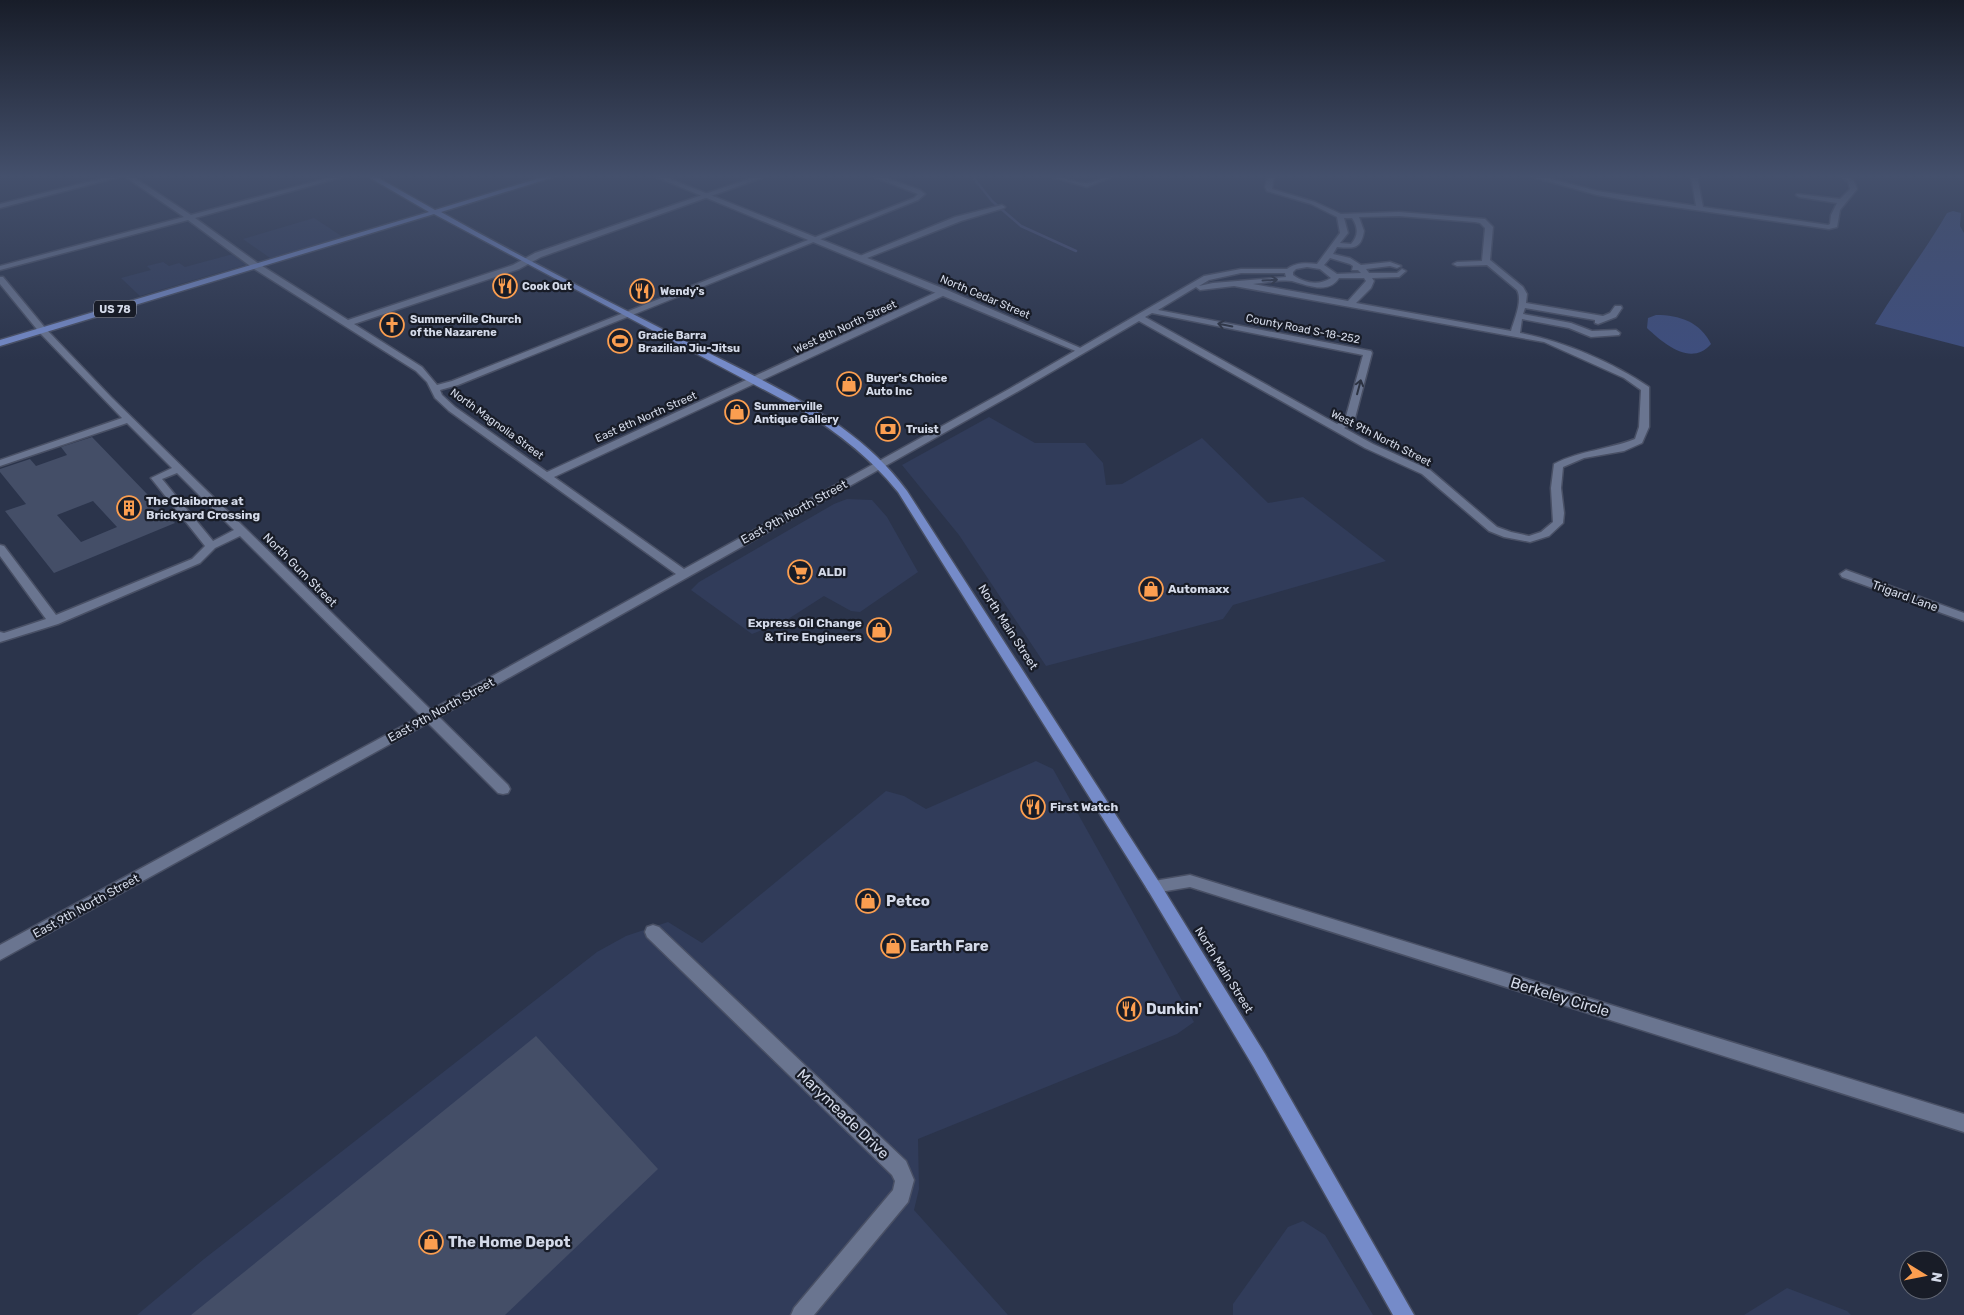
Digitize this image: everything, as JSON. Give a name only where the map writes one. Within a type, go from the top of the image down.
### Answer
[{"type":"main road","name":"US 78","points":[[0,343],[352,237]]},
{"type":"main road","name":"North Main Street","points":[[483,237],[815,413],[836,427],[880,463],[902,491],[1154,888],[1265,1069],[1404,1315]]},
{"type":"street","points":[[0,268],[116,237]]},
{"type":"street","name":"North Magnolia Street","points":[[217,237],[256,266],[419,369],[431,381],[438,396],[452,409],[683,574]]},
{"type":"street","points":[[348,323],[516,267],[538,255],[588,237]]},
{"type":"street","name":"North Cedar Street","points":[[807,237],[944,292],[1081,350]]},
{"type":"street","points":[[434,388],[455,383],[815,237]]},
{"type":"street","points":[[859,258],[911,237]]},
{"type":"street","points":[[1319,267],[1341,237]]},
{"type":"street","points":[[1336,245],[1353,246],[1360,237]]},
{"type":"street","points":[[1488,237],[1486,261],[1520,289],[1523,294],[1515,334]]},
{"type":"street","points":[[1328,255],[1344,259],[1360,267],[1370,281],[1368,286],[1349,305]]},
{"type":"street","points":[[1457,264],[1488,263]]},
{"type":"street","points":[[1291,275],[1294,267],[1300,266],[1319,267],[1333,274],[1400,275],[1399,269],[1390,264],[1360,267],[1333,274]]},
{"type":"street","points":[[880,463],[1140,318],[1204,280],[1241,271],[1291,275],[1304,283],[1327,284],[1335,279],[1333,274]]},
{"type":"street","points":[[1187,290],[1291,275]]},
{"type":"street","name":"North Gum Street","points":[[0,280],[43,331],[128,419],[503,789]]},
{"type":"street","points":[[1204,280],[1212,285]]},
{"type":"street","name":"West 9th North Street","points":[[1140,318],[1369,446],[1426,472],[1493,529],[1508,534],[1530,539],[1546,534],[1558,523],[1559,513],[1556,488],[1558,466],[1572,458],[1590,453],[1621,449],[1639,441],[1644,427],[1646,390],[1627,376],[1546,340],[1233,283]]},
{"type":"street","points":[[1299,296],[1304,283]]},
{"type":"street","name":"West 8th North Street","points":[[755,381],[944,292]]},
{"type":"street","points":[[1522,305],[1606,320]]},
{"type":"street","points":[[1571,326],[1606,320],[1613,316],[1618,308]]},
{"type":"street","name":"County Road S-18-252","points":[[1152,311],[1368,353],[1349,422],[1338,428]]},
{"type":"street","points":[[1519,316],[1571,326],[1591,334],[1616,333]]},
{"type":"street","name":"East 8th North Street","points":[[547,476],[755,381]]},
{"type":"street","points":[[0,463],[128,419]]},
{"type":"street","name":"East 9th North Street","points":[[0,954],[428,717],[880,463]]},
{"type":"street","points":[[178,469],[156,478],[211,546]]},
{"type":"street","points":[[1,637],[54,621],[196,561],[211,546],[242,532]]},
{"type":"street","points":[[0,548],[54,621]]},
{"type":"street","name":"Trigard Lane","points":[[1846,574],[1964,617]]},
{"type":"street","name":"Berkeley Circle","points":[[1154,888],[1190,881],[1964,1123]]},
{"type":"street","name":"Marymeade Drive","points":[[653,932],[899,1168],[905,1180],[901,1195],[801,1315]]},
{"type":"shaded area","points":[[249,237],[342,237],[270,258],[243,239]]},
{"type":"shaded area","points":[[1932,237],[1964,237],[1964,347],[1875,324]]},
{"type":"shaded area","points":[[233,254],[248,264],[140,296],[121,278],[151,270],[147,266],[163,262],[169,266],[179,263],[185,267]]},
{"type":"shaded area","points":[[1656,315],[1673,316],[1688,321],[1701,330],[1711,344],[1703,351],[1695,353],[1678,351],[1647,328],[1648,318]]},
{"type":"shaded area","points":[[989,417],[1035,443],[1085,443],[1103,463],[1106,485],[1122,484],[1202,438],[1268,503],[1303,497],[1386,561],[1233,605],[1223,619],[1046,666],[959,535],[902,465]]},
{"type":"shaded area","points":[[847,499],[872,500],[887,517],[918,572],[860,612],[851,611],[824,596],[785,621],[752,634],[691,590],[699,582],[834,504]]},
{"type":"shaded area","points":[[1036,761],[1053,769],[1194,1022],[1177,1034],[918,1139],[919,1189],[914,1210],[1008,1315],[137,1315],[204,1259],[597,952],[626,936],[668,922],[702,943],[886,791],[904,796],[926,809]]},
{"type":"shaded area","points":[[1303,1221],[1325,1235],[1373,1315],[1233,1315],[1233,1304],[1288,1227]]},
{"type":"shaded area","points":[[1787,1288],[1847,1311],[1851,1315],[1744,1315]]},
{"type":"building","name":"The Claiborne at Brickyard Crossing","points":[[92,437],[175,523],[54,573],[5,511],[26,504],[0,472],[0,469],[30,459],[36,466],[67,455],[61,447]],"holes":[[[93,501],[117,527],[81,542],[57,515]]]},
{"type":"building","name":"The Home Depot","points":[[536,1036],[658,1169],[505,1315],[191,1315]]},
{"type":"waterway","points":[[1046,237],[1076,251]]},
{"type":"place","name":"Cook Out","points":[[505,286]]},
{"type":"place","name":"Wendy's","points":[[642,291]]},
{"type":"place","name":"Summerville Church of the Nazarene","points":[[392,325]]},
{"type":"place","name":"Gracie Barra Brazilian Jiu-Jitsu","points":[[620,341]]},
{"type":"place","name":"Buyer's Choice Auto Inc","points":[[849,384]]},
{"type":"place","name":"Summerville Antique Gallery","points":[[737,412]]},
{"type":"place","name":"Truist","points":[[888,429]]},
{"type":"place","name":"The Claiborne at Brickyard Crossing","points":[[129,508]]},
{"type":"place","name":"ALDI","points":[[800,572]]},
{"type":"place","name":"Automaxx","points":[[1151,589]]},
{"type":"place","name":"Express Oil Change & Tire Engineers","points":[[879,630]]},
{"type":"place","name":"First Watch","points":[[1033,807]]},
{"type":"place","name":"Petco","points":[[868,901]]},
{"type":"place","name":"Earth Fare","points":[[893,946]]},
{"type":"place","name":"Dunkin'","points":[[1129,1009]]},
{"type":"place","name":"The Home Depot","points":[[431,1242]]}]
